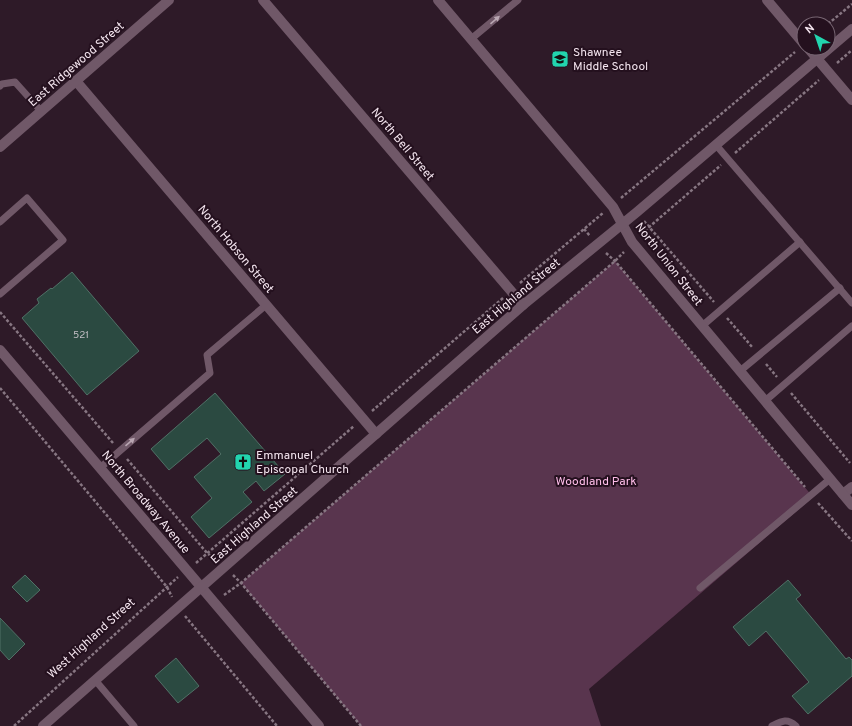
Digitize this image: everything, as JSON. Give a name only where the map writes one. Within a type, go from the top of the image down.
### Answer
[{"type":"street","name":"East Ridgewood Street","points":[[0,147],[169,0]]},
{"type":"street","name":"North Bell Street","points":[[263,0],[523,305]]},
{"type":"street","name":"North Union Street","points":[[438,0],[613,207],[632,242],[852,504]]},
{"type":"street","points":[[767,0],[796,38]]},
{"type":"street","name":"East Highland Street","points":[[201,588],[523,305],[622,224],[852,29]]},
{"type":"street","points":[[814,56],[852,100]]},
{"type":"street","name":"North Hobson Street","points":[[76,81],[376,434]]},
{"type":"street","name":"North Broadway Avenue","points":[[0,350],[319,726]]},
{"type":"street","points":[[843,494],[852,487]]},
{"type":"street","points":[[43,726],[201,588]]},
{"type":"lane","points":[[471,39],[518,0]]},
{"type":"lane","points":[[0,86],[2,84],[16,82],[41,111]]},
{"type":"lane","points":[[716,145],[852,303]]},
{"type":"lane","points":[[0,222],[27,198],[62,240],[0,294]]},
{"type":"lane","points":[[702,326],[800,242]]},
{"type":"lane","points":[[740,371],[840,288]]},
{"type":"lane","points":[[100,468],[210,373],[207,355],[266,305]]},
{"type":"lane","points":[[765,401],[852,326]]},
{"type":"lane","points":[[700,588],[830,479]]},
{"type":"lane","points":[[95,680],[134,726]]},
{"type":"lane","points":[[772,726],[782,720],[790,721],[796,726]]},
{"type":"path","points":[[836,17],[852,4]]},
{"type":"path","points":[[214,603],[241,583],[615,262],[632,242],[852,50]]},
{"type":"path","name":"East Highland Street","points":[[187,570],[584,228],[613,207],[621,197],[796,53]]},
{"type":"path","points":[[621,197],[650,227],[850,462]]},
{"type":"path","points":[[584,228],[615,262],[852,541]]},
{"type":"path","points":[[0,312],[207,553],[225,567],[241,583],[361,726]]},
{"type":"path","points":[[0,388],[167,587],[178,608],[190,625],[277,726]]},
{"type":"path","name":"West Highland Street","points":[[14,726],[187,570]]},
{"type":"green space","name":"Woodland Park","points":[[615,261],[813,497],[589,689],[601,726],[361,726],[241,583]]},
{"type":"building","points":[[72,272],[139,351],[87,395],[22,318],[39,303],[37,299],[51,288],[52,289]]},
{"type":"building","name":"Emmanuel Episcopal Church","points":[[215,393],[285,474],[264,491],[256,481],[243,492],[252,502],[209,538],[191,517],[212,498],[194,477],[221,454],[207,438],[169,470],[151,449]]},
{"type":"building","points":[[25,575],[40,590],[27,602],[12,587]]},
{"type":"building","points":[[788,580],[801,595],[796,599],[846,659],[849,657],[852,660],[852,676],[808,714],[792,696],[809,682],[766,631],[749,646],[733,627]]},
{"type":"building","points":[[0,618],[25,644],[9,660],[0,650]]},
{"type":"building","points":[[176,658],[199,686],[178,703],[155,676]]},
{"type":"place","name":"Shawnee Middle School","points":[[560,59]]},
{"type":"place","name":"Emmanuel Episcopal Church","points":[[243,462]]}]
